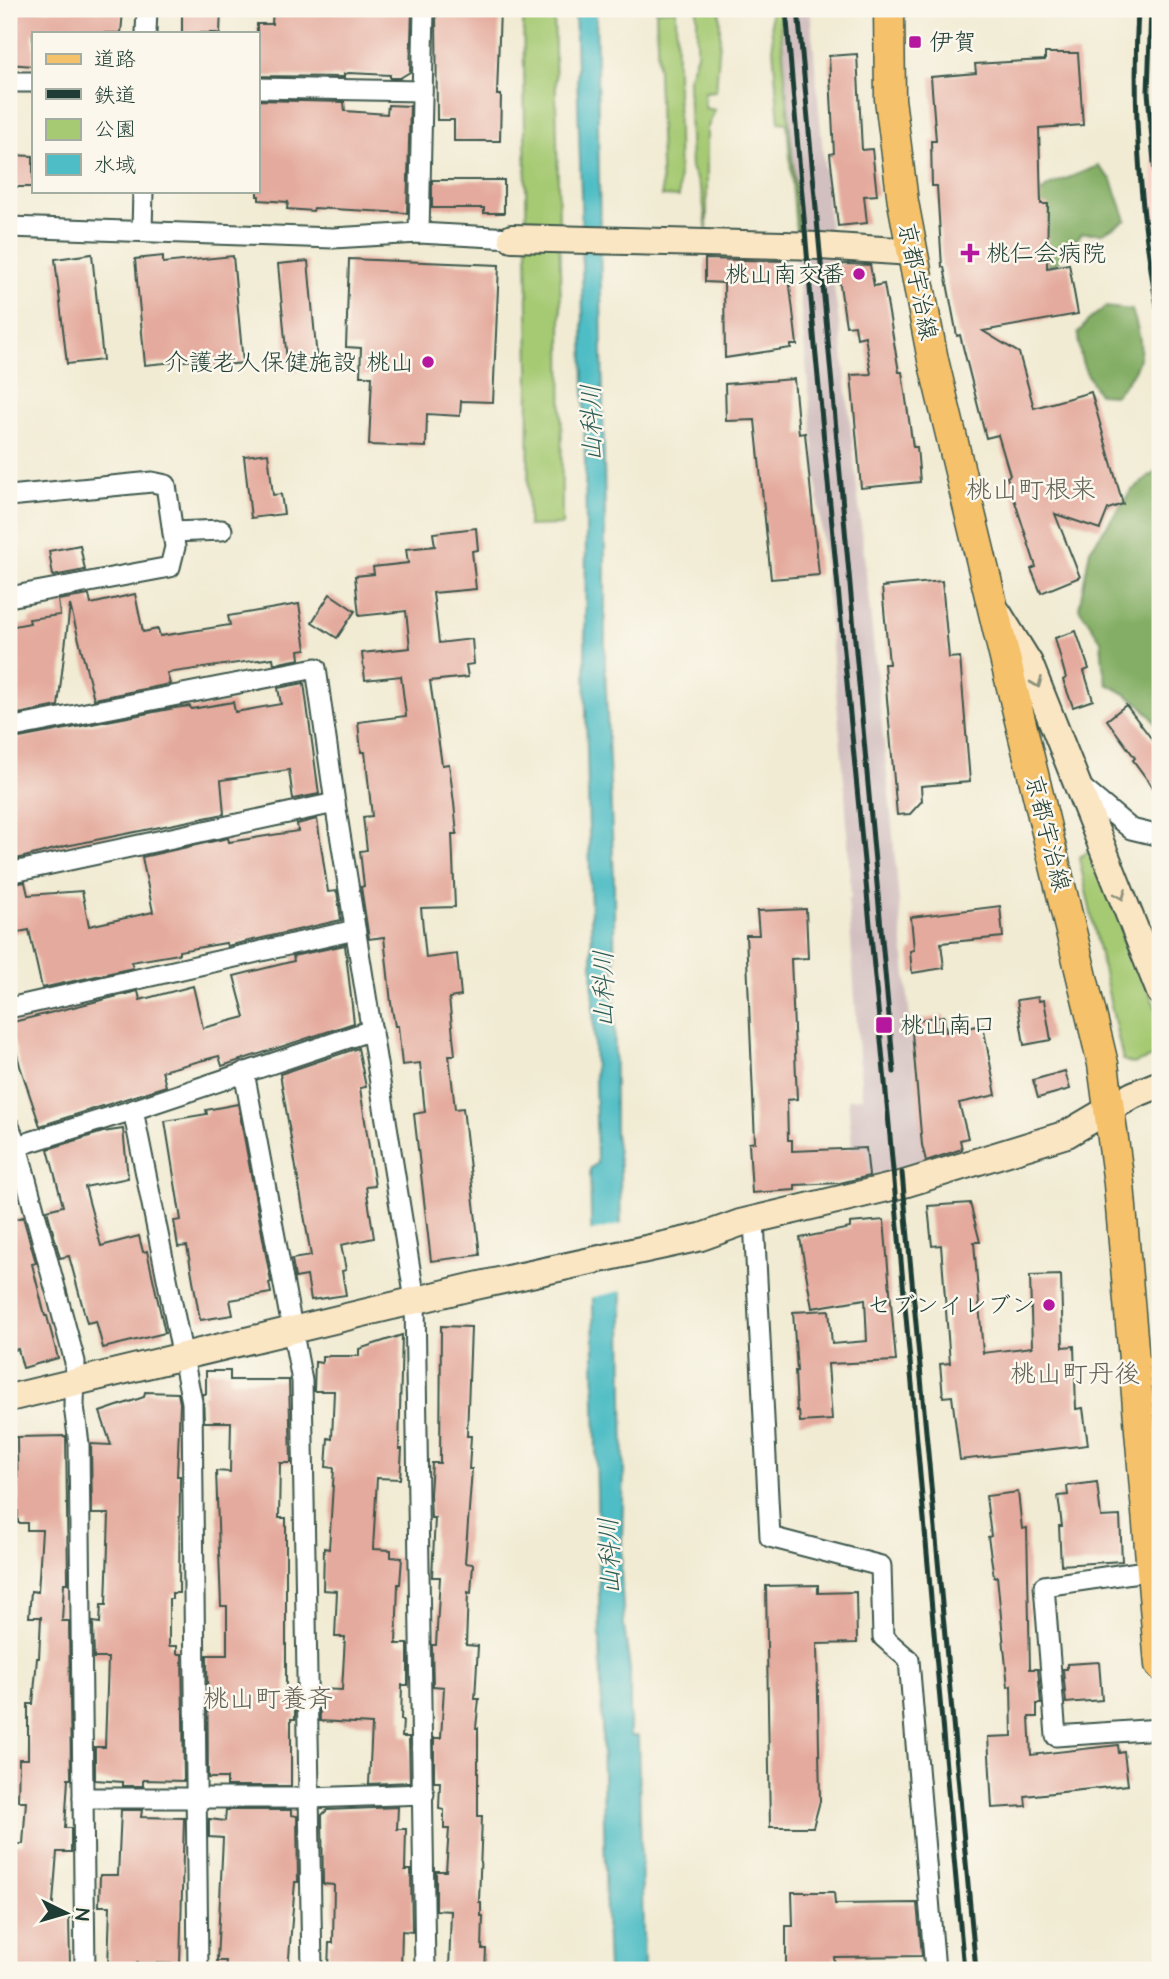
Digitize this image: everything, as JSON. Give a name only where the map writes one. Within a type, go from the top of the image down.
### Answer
[{"type":"main road","name":"京都宇治線","points":[[889,9],[890,99],[903,202],[933,360],[1103,1064],[1119,1184],[1160,1665]]},
{"type":"street","points":[[146,32],[147,9]]},
{"type":"street","points":[[419,233],[424,9]]},
{"type":"street","points":[[9,82],[32,82]]},
{"type":"street","points":[[259,88],[422,91]]},
{"type":"street","points":[[142,231],[143,192]]},
{"type":"street","points":[[9,227],[333,237],[419,233],[820,246],[912,252]]},
{"type":"street","points":[[9,496],[152,482],[166,485],[175,547],[170,567],[9,597]]},
{"type":"street","points":[[173,532],[222,530]]},
{"type":"street","points":[[992,603],[1029,663],[1160,992]]},
{"type":"street","points":[[9,728],[316,668],[335,803],[415,1300],[425,1970]]},
{"type":"street","points":[[1077,783],[1130,829],[1160,836]]},
{"type":"street","points":[[9,873],[335,803]]},
{"type":"street","points":[[9,1008],[355,930]]},
{"type":"street","points":[[17,1146],[372,1030]]},
{"type":"street","points":[[244,1072],[302,1381],[312,1970]]},
{"type":"street","points":[[9,1398],[415,1300],[701,1237],[754,1220],[904,1184],[1067,1134],[1133,1095],[1160,1084]]},
{"type":"street","points":[[132,1110],[192,1402],[198,1970]]},
{"type":"street","points":[[9,1126],[17,1146],[75,1362],[74,1406],[79,1444],[85,1970]]},
{"type":"street","points":[[754,1220],[770,1537],[881,1566],[883,1637],[909,1660],[935,1970]]},
{"type":"street","points":[[1152,1570],[1044,1586],[1056,1736],[1160,1729]]},
{"type":"street","points":[[83,1798],[309,1798],[424,1794]]},
{"type":"shaded area","points":[[775,9],[810,9],[830,231],[798,229]]},
{"type":"shaded area","points":[[1152,9],[1160,9],[1160,233],[1154,232],[1149,64]]},
{"type":"shaded area","points":[[796,254],[830,257],[842,344],[888,783],[916,1084],[952,1112],[962,1149],[919,1166],[849,1180],[853,1158],[848,1099],[862,1098],[848,899],[851,899],[845,791]]},
{"type":"green space","points":[[523,9],[554,9],[561,310],[562,525],[528,526],[529,370]]},
{"type":"green space","points":[[676,9],[679,197],[662,196],[656,11]]},
{"type":"green space","points":[[697,9],[720,9],[716,91],[704,92],[705,108],[715,110],[707,129],[707,231],[702,192],[691,168],[688,79],[697,54]]},
{"type":"green space","points":[[770,9],[779,9],[799,231],[796,230],[787,123],[779,122]]},
{"type":"green space","points":[[1098,166],[1112,180],[1126,220],[1103,233],[1082,233],[1059,262],[1037,270],[1040,194],[1048,186]]},
{"type":"green space","points":[[1105,307],[1132,310],[1139,337],[1140,356],[1137,365],[1115,395],[1099,394],[1083,365],[1079,343],[1078,333]]},
{"type":"green space","points":[[1158,470],[1160,731],[1138,703],[1107,684],[1101,640],[1079,608],[1090,550],[1131,491]]},
{"type":"green space","points":[[1088,851],[1095,855],[1160,1019],[1160,1054],[1133,1064],[1123,1060],[1080,863],[1080,857]]},
{"type":"water","name":"山科川","points":[[575,9],[596,9],[605,665],[614,880],[615,1134],[620,1167],[624,1469],[621,1574],[630,1670],[630,1736],[638,1736],[644,1970],[608,1970],[606,1918],[590,1169],[597,1163],[585,669],[586,526],[581,194]]},
{"type":"pier","points":[[624,1224],[625,1290],[589,1298],[588,1232]]},
{"type":"building","points":[[9,9],[123,11],[121,32],[32,32],[32,66],[9,64]]},
{"type":"building","points":[[182,9],[221,9],[220,32],[182,32]]},
{"type":"building","points":[[273,9],[412,9],[410,72],[400,78],[349,73],[344,74],[344,77],[259,76],[257,24],[272,24]]},
{"type":"building","points":[[436,9],[500,9],[497,95],[501,95],[500,141],[454,141],[454,120],[437,120]]},
{"type":"building","points":[[1045,53],[1078,53],[1083,125],[1039,128],[1041,204],[1048,204],[1047,268],[1069,264],[1078,314],[983,331],[1019,353],[1034,408],[1091,392],[1123,504],[1108,509],[1100,529],[1055,514],[1080,577],[1041,593],[1031,569],[1036,567],[1007,477],[1010,475],[998,435],[986,438],[960,335],[957,336],[942,267],[937,186],[932,186],[931,141],[936,141],[931,77],[976,73],[975,64],[1045,60]]},
{"type":"building","points":[[857,54],[862,150],[872,149],[877,195],[864,196],[867,223],[838,226],[830,154],[834,153],[829,56]]},
{"type":"building","points":[[259,100],[344,102],[345,111],[387,114],[388,105],[410,106],[407,213],[287,209],[288,202],[259,200]]},
{"type":"building","points":[[9,155],[32,156],[32,187],[9,187]]},
{"type":"building","points":[[432,180],[504,180],[504,213],[484,213],[484,208],[432,208]]},
{"type":"building","points":[[92,254],[103,360],[67,364],[55,259]]},
{"type":"building","points":[[163,256],[163,263],[233,256],[243,363],[206,367],[206,359],[145,365],[135,259]]},
{"type":"building","name":"介護老人保健施設 桃山","points":[[349,259],[499,265],[493,402],[461,401],[460,416],[427,414],[426,447],[369,445],[372,376],[360,376],[361,348],[346,347]]},
{"type":"building","points":[[705,259],[787,261],[797,345],[725,358],[724,283],[705,282]]},
{"type":"building","points":[[308,261],[318,370],[288,372],[278,264]]},
{"type":"building","points":[[837,265],[870,265],[874,286],[884,284],[899,372],[902,372],[913,447],[917,447],[920,482],[861,488],[851,375],[871,374],[865,336],[857,338],[855,325],[846,326]]},
{"type":"building","points":[[794,379],[799,434],[805,433],[819,575],[771,579],[755,420],[726,421],[725,384]]},
{"type":"building","points":[[268,453],[273,495],[281,494],[284,514],[251,518],[244,456]]},
{"type":"building","points":[[476,528],[478,550],[472,551],[476,589],[433,593],[439,643],[472,639],[474,664],[466,665],[468,677],[430,681],[442,765],[449,764],[454,803],[457,834],[452,834],[455,907],[421,908],[426,958],[457,954],[461,996],[449,998],[455,1055],[449,1055],[455,1109],[463,1108],[480,1255],[431,1261],[414,1114],[425,1112],[420,1063],[402,1065],[398,1026],[395,1026],[391,1003],[384,937],[369,939],[361,887],[364,886],[360,851],[367,850],[363,817],[372,816],[365,752],[361,752],[358,722],[406,716],[401,676],[365,680],[362,653],[410,648],[406,611],[359,616],[355,576],[374,574],[373,567],[408,563],[406,549],[435,546],[433,533]]},
{"type":"building","points":[[80,545],[85,570],[53,576],[49,551]]},
{"type":"building","points":[[942,581],[949,658],[960,657],[970,782],[921,786],[922,801],[910,814],[897,815],[884,664],[889,664],[882,587]]},
{"type":"building","points":[[135,594],[143,632],[158,629],[160,636],[230,625],[228,616],[299,604],[306,649],[299,650],[300,659],[274,664],[273,658],[167,673],[170,684],[94,699],[70,605],[58,706],[13,715],[9,699],[9,627],[30,623],[29,619],[60,615],[58,600],[89,595],[91,604]]},
{"type":"building","points":[[330,594],[355,611],[337,638],[312,622]]},
{"type":"building","points":[[1076,631],[1089,669],[1084,671],[1093,700],[1073,707],[1063,680],[1066,678],[1055,638]]},
{"type":"building","points":[[304,683],[319,794],[293,799],[289,770],[221,780],[224,814],[66,846],[9,861],[9,740],[190,706],[191,709],[233,702],[235,712],[281,704],[278,688]]},
{"type":"building","points":[[1126,705],[1160,750],[1160,797],[1107,720]]},
{"type":"building","points":[[317,819],[328,892],[337,891],[341,920],[227,946],[226,943],[179,951],[179,954],[131,962],[133,968],[42,988],[29,930],[9,934],[9,885],[25,882],[28,895],[82,891],[89,926],[153,912],[142,857],[228,838],[229,842],[298,831],[297,824]]},
{"type":"building","points":[[1000,906],[1003,937],[941,943],[944,968],[912,973],[910,951],[914,950],[911,917]]},
{"type":"building","points":[[806,909],[808,958],[791,959],[797,1099],[787,1100],[788,1140],[792,1140],[792,1151],[866,1148],[869,1176],[840,1183],[795,1185],[795,1190],[752,1193],[749,1143],[755,1142],[746,935],[759,935],[757,911]]},
{"type":"building","points":[[345,945],[354,1023],[222,1066],[219,1056],[162,1071],[166,1086],[40,1126],[9,1023],[138,991],[140,1000],[193,986],[203,1028],[245,1017],[234,976],[294,961],[293,956]]},
{"type":"building","points":[[1038,997],[1039,1001],[1044,1000],[1051,1040],[1024,1045],[1017,1000]]},
{"type":"building","points":[[944,1016],[946,1032],[983,1025],[996,1095],[959,1103],[968,1138],[960,1140],[962,1149],[926,1161],[922,1145],[911,1021]]},
{"type":"building","points":[[358,1048],[366,1087],[360,1088],[375,1186],[366,1187],[374,1238],[341,1245],[346,1270],[342,1271],[346,1295],[311,1300],[307,1276],[295,1278],[292,1259],[311,1256],[280,1074]]},
{"type":"building","points":[[1065,1071],[1070,1089],[1038,1098],[1033,1080]]},
{"type":"building","points":[[238,1104],[271,1293],[230,1300],[233,1315],[200,1320],[187,1246],[178,1247],[174,1221],[181,1220],[165,1121],[207,1114],[206,1110]]},
{"type":"building","points":[[123,1129],[128,1178],[85,1187],[101,1246],[139,1236],[143,1252],[147,1251],[165,1333],[103,1348],[96,1321],[87,1323],[69,1256],[60,1258],[47,1210],[63,1206],[48,1149],[103,1132]]},
{"type":"building","points":[[970,1203],[980,1242],[974,1242],[983,1353],[1032,1347],[1030,1276],[1061,1275],[1063,1347],[1074,1346],[1076,1409],[1083,1408],[1088,1445],[960,1460],[952,1396],[943,1397],[940,1364],[950,1363],[941,1245],[932,1246],[928,1206]]},
{"type":"building","points":[[23,1217],[36,1263],[32,1264],[58,1358],[23,1368],[18,1349],[9,1351],[9,1221]]},
{"type":"building","points":[[884,1220],[896,1361],[828,1364],[832,1420],[800,1422],[797,1411],[793,1312],[829,1310],[832,1344],[867,1341],[865,1299],[812,1308],[800,1238],[850,1228],[850,1223]]},
{"type":"building","points":[[441,1326],[471,1327],[467,1436],[471,1436],[469,1469],[472,1469],[465,1563],[473,1564],[471,1593],[468,1592],[466,1645],[478,1646],[475,1699],[479,1699],[476,1728],[478,1816],[482,1816],[479,1902],[483,1916],[482,1949],[486,1949],[485,1970],[449,1970],[451,1911],[436,1910],[436,1871],[446,1871],[449,1829],[444,1829],[444,1810],[439,1809],[440,1782],[434,1782],[434,1738],[441,1738],[444,1687],[433,1686],[432,1645],[436,1645],[440,1577],[432,1577],[435,1518],[431,1518],[430,1494],[432,1463],[440,1463]]},
{"type":"building","points":[[402,1335],[400,1479],[377,1478],[373,1549],[391,1550],[391,1557],[402,1558],[398,1584],[396,1644],[408,1644],[408,1685],[402,1685],[401,1720],[402,1737],[409,1737],[410,1782],[369,1784],[372,1724],[320,1721],[319,1689],[342,1690],[345,1637],[335,1637],[337,1591],[323,1590],[324,1548],[329,1549],[334,1468],[326,1467],[328,1438],[332,1439],[334,1391],[314,1391],[315,1362],[322,1363],[322,1356],[359,1356],[359,1349]]},
{"type":"building","points":[[206,1371],[230,1371],[230,1380],[289,1380],[291,1463],[280,1463],[279,1518],[286,1518],[286,1701],[295,1701],[295,1719],[291,1719],[291,1786],[227,1786],[227,1778],[208,1778],[207,1655],[227,1655],[227,1606],[221,1606],[216,1471],[230,1472],[231,1422],[204,1422]]},
{"type":"building","points":[[145,1392],[178,1393],[180,1403],[177,1476],[180,1476],[179,1593],[172,1593],[172,1599],[169,1599],[169,1646],[177,1646],[177,1654],[182,1654],[184,1781],[143,1780],[143,1786],[123,1786],[123,1782],[95,1780],[95,1747],[105,1747],[108,1658],[94,1658],[93,1622],[100,1623],[101,1605],[106,1605],[109,1514],[92,1514],[91,1444],[111,1445],[100,1412],[144,1397]]},
{"type":"building","points":[[66,1436],[68,1583],[64,1583],[62,1621],[69,1621],[71,1779],[68,1779],[65,1828],[71,1828],[71,1852],[57,1852],[52,1915],[69,1916],[70,1966],[67,1966],[67,1970],[13,1970],[9,1968],[12,1867],[9,1867],[9,1844],[23,1844],[26,1801],[18,1801],[19,1759],[28,1759],[28,1704],[33,1704],[39,1658],[41,1617],[29,1617],[31,1591],[38,1592],[42,1530],[27,1530],[27,1523],[18,1523],[17,1437]]},
{"type":"building","points":[[1097,1482],[1101,1517],[1120,1516],[1122,1561],[1061,1565],[1059,1526],[1062,1526],[1058,1496],[1068,1495],[1067,1486]]},
{"type":"building","points":[[1018,1492],[1022,1529],[1027,1528],[1030,1669],[1038,1669],[1041,1704],[1037,1704],[1037,1717],[1029,1717],[1031,1755],[1118,1745],[1119,1753],[1124,1752],[1128,1785],[1025,1796],[1026,1806],[992,1808],[988,1737],[1012,1736],[1011,1686],[1008,1687],[997,1576],[994,1577],[988,1537],[991,1536],[986,1496]]},
{"type":"building","points":[[818,1585],[818,1593],[856,1592],[857,1643],[817,1644],[820,1801],[813,1827],[770,1827],[766,1586]]},
{"type":"building","points":[[1099,1662],[1102,1700],[1066,1703],[1063,1669],[1067,1669],[1067,1664]]},
{"type":"building","points":[[398,1807],[397,1829],[406,1829],[405,1870],[411,1870],[412,1932],[402,1931],[401,1970],[328,1970],[329,1943],[333,1943],[334,1885],[323,1884],[322,1815],[327,1810]]},
{"type":"building","points":[[121,1810],[142,1810],[141,1817],[184,1818],[180,1964],[137,1963],[136,1969],[108,1968],[110,1906],[99,1906],[100,1875],[118,1875]]},
{"type":"building","points":[[226,1810],[291,1810],[291,1815],[297,1816],[298,1882],[295,1882],[288,1970],[225,1970],[226,1961],[217,1961],[223,1838],[209,1837],[209,1819],[225,1821]]},
{"type":"building","points":[[792,1892],[834,1892],[835,1904],[917,1903],[922,1956],[834,1957],[835,1970],[786,1970],[786,1926],[793,1926]]},
{"type":"railway","points":[[786,9],[964,1970]]},
{"type":"railway","points":[[798,9],[894,1072]]},
{"type":"railway","points":[[1138,9],[1137,127],[1143,206],[1160,324]]},
{"type":"railway","points":[[1151,9],[1148,92],[1160,233]]},
{"type":"railway","points":[[902,1173],[976,1970]]},
{"type":"place","name":"伊賀","points":[[915,42]]},
{"type":"place","name":"桃仁会病院","points":[[970,253]]},
{"type":"place","name":"桃山南交番","points":[[859,274]]},
{"type":"place","name":"介護老人保健施設 桃山","points":[[428,362]]},
{"type":"place","name":"桃山南口","points":[[884,1025]]},
{"type":"place","name":"セブンイレブン","points":[[1049,1305]]},
{"type":"district","name":"桃山町根来","points":[[1031,489]]},
{"type":"district","name":"桃山町丹後","points":[[1075,1373]]},
{"type":"district","name":"桃山町養斉","points":[[268,1698]]}]
